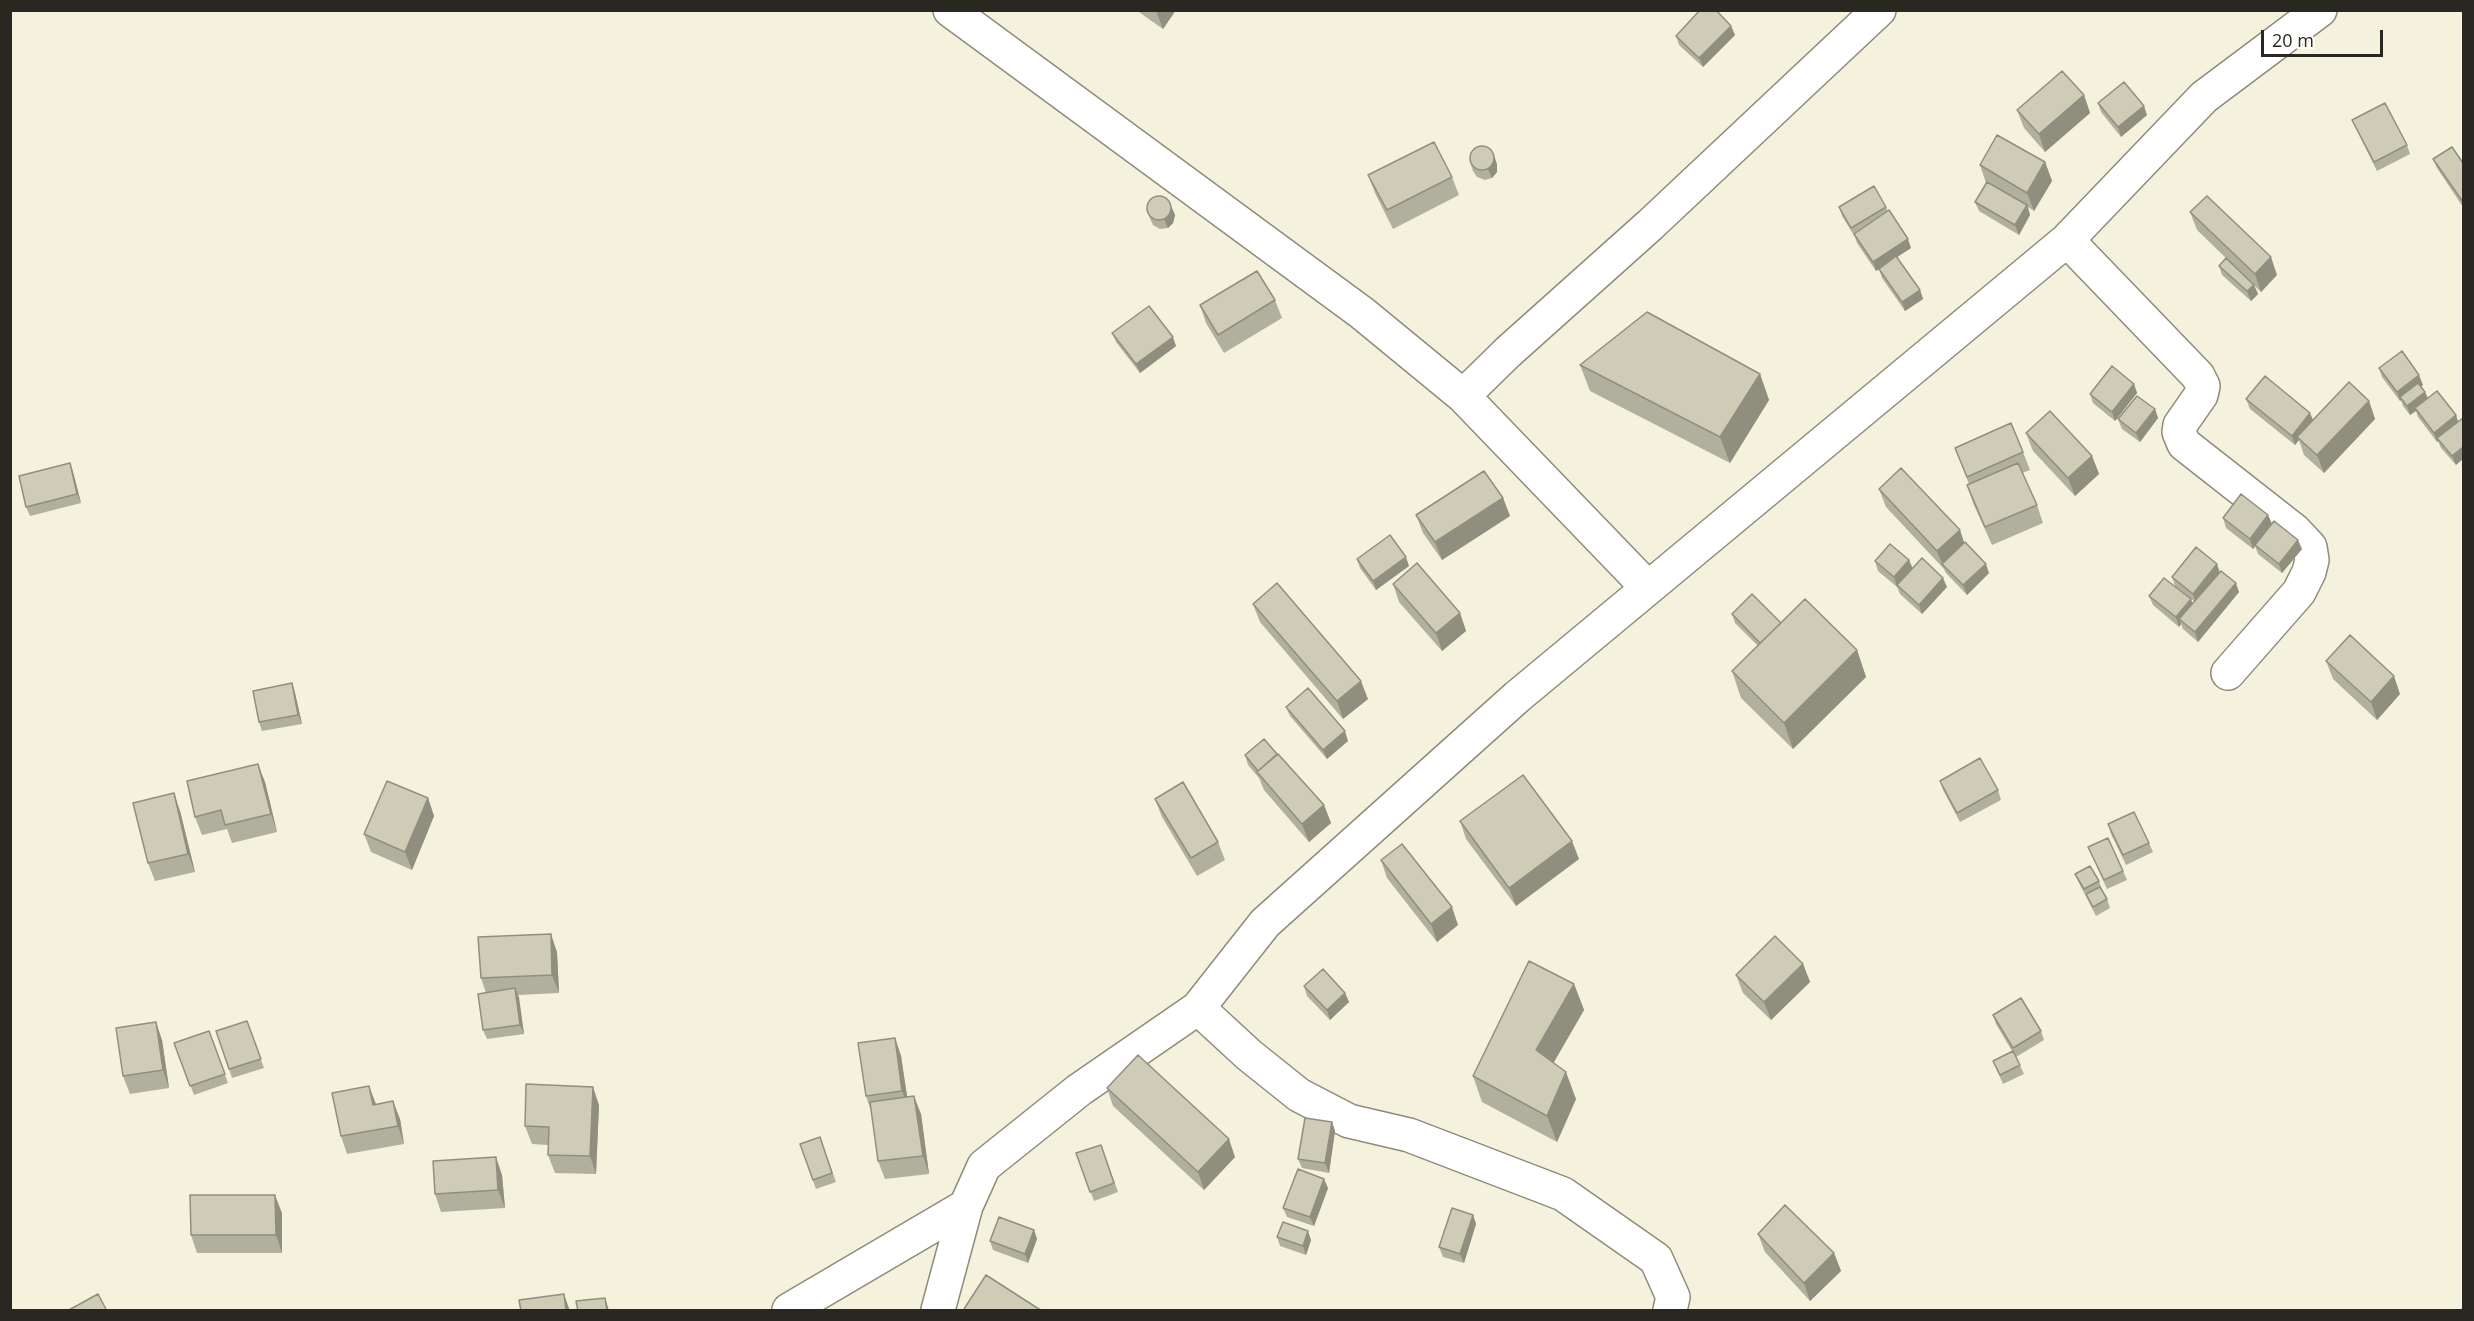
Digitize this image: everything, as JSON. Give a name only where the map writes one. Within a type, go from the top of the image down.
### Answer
[{"type":"street","points":[[950,10],[1362,313],[1463,396],[1648,588]]},
{"type":"street","points":[[1463,396],[1508,352],[1650,225],[1879,10]]},
{"type":"street","points":[[938,1311],[966,1206],[984,1166],[1079,1090],[1198,1008],[1265,923],[1517,697],[2067,240],[2204,97],[2320,10]]},
{"type":"street","points":[[2067,240],[2198,376],[2203,386],[2201,395],[2180,425],[2179,432],[2184,444],[2295,531],[2310,547],[2312,560],[2299,592],[2228,673]]},
{"type":"street","points":[[1198,1008],[1299,1095],[1349,1121],[1409,1135],[1563,1194],[1656,1259],[1673,1297],[1670,1311]]},
{"type":"street","points":[[789,1311],[966,1206]]},
{"type":"building","points":[[1700,10],[1716,10],[1731,26],[1699,58],[1676,36]]},
{"type":"building","points":[[2062,71],[2084,95],[2039,134],[2017,110]]},
{"type":"building","points":[[2124,82],[2144,106],[2118,127],[2098,103]]},
{"type":"building","points":[[2385,103],[2407,145],[2374,162],[2352,120]]},
{"type":"building","points":[[1997,135],[2045,162],[2027,193],[1980,165]]},
{"type":"building","points":[[1434,142],[1452,177],[1387,210],[1368,175]]},
{"type":"building","points":[[1482,146],[1491,149],[1494,158],[1491,167],[1482,170],[1473,167],[1470,158],[1473,149]]},
{"type":"building","points":[[2452,147],[2463,163],[2463,202],[2433,159]]},
{"type":"building","points":[[1987,182],[2027,205],[2015,225],[1975,202]]},
{"type":"building","points":[[1874,186],[1886,207],[1851,228],[1839,207]]},
{"type":"building","points":[[1159,196],[1168,199],[1171,208],[1168,217],[1159,220],[1150,217],[1147,208],[1150,199]]},
{"type":"building","points":[[2207,196],[2271,257],[2255,274],[2190,212]]},
{"type":"building","points":[[1889,210],[1908,239],[1873,262],[1854,234]]},
{"type":"building","points":[[1896,256],[1920,290],[1902,302],[1879,269]]},
{"type":"building","points":[[2226,258],[2254,285],[2247,291],[2219,266]]},
{"type":"building","points":[[1257,271],[1275,300],[1218,335],[1200,305]]},
{"type":"building","points":[[1149,306],[1173,337],[1136,364],[1112,333]]},
{"type":"building","points":[[1647,312],[1760,374],[1720,437],[1580,365]]},
{"type":"building","points":[[2402,351],[2419,375],[2397,392],[2379,368]]},
{"type":"building","points":[[2112,366],[2134,384],[2112,412],[2090,394]]},
{"type":"building","points":[[2265,376],[2310,413],[2292,436],[2246,399]]},
{"type":"building","points":[[2349,382],[2369,401],[2317,455],[2297,437]]},
{"type":"building","points":[[2418,383],[2425,392],[2407,406],[2400,397]]},
{"type":"building","points":[[2437,391],[2456,415],[2434,433],[2415,408]]},
{"type":"building","points":[[2137,396],[2155,409],[2136,433],[2118,419]]},
{"type":"building","points":[[2050,411],[2092,456],[2068,478],[2026,433]]},
{"type":"building","points":[[2463,418],[2463,447],[2452,456],[2437,438]]},
{"type":"building","points":[[2011,423],[2023,452],[1967,477],[1955,448]]},
{"type":"building","points":[[70,463],[77,494],[26,507],[19,476]]},
{"type":"building","points":[[2018,463],[2037,505],[1985,527],[1967,485]]},
{"type":"building","points":[[1901,468],[1960,530],[1937,551],[1879,489]]},
{"type":"building","points":[[1484,471],[1503,498],[1435,542],[1416,515]]},
{"type":"building","points":[[2241,494],[2268,515],[2250,539],[2223,518]]},
{"type":"building","points":[[2274,521],[2298,540],[2279,564],[2255,545]]},
{"type":"building","points":[[1390,535],[1406,557],[1373,581],[1357,559]]},
{"type":"building","points":[[1965,542],[1986,564],[1963,585],[1942,564]]},
{"type":"building","points":[[1890,544],[1909,560],[1894,577],[1875,561]]},
{"type":"building","points":[[2196,547],[2217,564],[2193,594],[2172,577]]},
{"type":"building","points":[[1922,558],[1943,578],[1919,605],[1897,585]]},
{"type":"building","points":[[1417,563],[1460,613],[1436,633],[1393,584]]},
{"type":"building","points":[[2221,571],[2236,583],[2195,632],[2179,619]]},
{"type":"building","points":[[2164,578],[2191,599],[2176,617],[2149,596]]},
{"type":"building","points":[[1277,583],[1361,681],[1337,701],[1253,604]]},
{"type":"building","points":[[1752,594],[1781,623],[1760,643],[1732,614]]},
{"type":"building","points":[[1805,599],[1857,650],[1784,723],[1732,671]]},
{"type":"building","points":[[2350,635],[2394,676],[2371,702],[2326,661]]},
{"type":"building","points":[[292,683],[298,715],[259,722],[253,691]]},
{"type":"building","points":[[1308,688],[1345,731],[1323,750],[1286,707]]},
{"type":"building","points":[[1264,739],[1277,754],[1258,771],[1245,755]]},
{"type":"building","points":[[1278,754],[1324,805],[1302,824],[1257,772]]},
{"type":"building","points":[[1980,758],[1998,790],[1957,813],[1940,781]]},
{"type":"building","points":[[258,764],[271,814],[225,825],[221,810],[195,817],[187,781]]},
{"type":"building","points":[[1523,775],[1572,841],[1509,888],[1460,821]]},
{"type":"building","points":[[387,781],[428,798],[405,852],[364,834]]},
{"type":"building","points":[[1183,782],[1218,842],[1191,858],[1155,799]]},
{"type":"building","points":[[174,793],[188,854],[148,863],[133,803]]},
{"type":"building","points":[[2134,812],[2149,843],[2123,855],[2108,824]]},
{"type":"building","points":[[2108,838],[2123,871],[2104,880],[2088,847]]},
{"type":"building","points":[[1402,844],[1452,907],[1431,924],[1381,860]]},
{"type":"building","points":[[2090,866],[2099,881],[2084,889],[2075,874]]},
{"type":"building","points":[[2100,887],[2107,899],[2093,907],[2086,894]]},
{"type":"building","points":[[551,934],[552,975],[481,978],[478,937]]},
{"type":"building","points":[[1775,936],[1803,964],[1764,1002],[1736,975]]},
{"type":"building","points":[[1529,961],[1574,984],[1536,1050],[1566,1072],[1547,1116],[1473,1076]]},
{"type":"building","points":[[1323,969],[1345,993],[1327,1010],[1304,986]]},
{"type":"building","points":[[515,988],[520,1025],[483,1030],[478,994]]},
{"type":"building","points":[[2021,998],[2041,1031],[2013,1048],[1993,1015]]},
{"type":"building","points":[[247,1021],[261,1059],[229,1069],[216,1031]]},
{"type":"building","points":[[156,1022],[163,1070],[123,1076],[116,1028]]},
{"type":"building","points":[[209,1031],[225,1074],[190,1086],[174,1043]]},
{"type":"building","points":[[895,1038],[902,1091],[866,1096],[858,1043]]},
{"type":"building","points":[[2013,1051],[2020,1065],[2000,1075],[1993,1061]]},
{"type":"building","points":[[1138,1055],[1229,1139],[1198,1172],[1107,1088]]},
{"type":"building","points":[[526,1084],[593,1087],[590,1156],[548,1155],[549,1127],[525,1126]]},
{"type":"building","points":[[369,1086],[373,1105],[393,1101],[398,1126],[341,1136],[332,1093]]},
{"type":"building","points":[[914,1096],[923,1156],[878,1161],[870,1102]]},
{"type":"building","points":[[1305,1118],[1332,1122],[1325,1163],[1298,1159]]},
{"type":"building","points":[[820,1137],[832,1173],[813,1180],[800,1144]]},
{"type":"building","points":[[1101,1145],[1114,1183],[1090,1192],[1076,1153]]},
{"type":"building","points":[[496,1157],[498,1190],[435,1194],[433,1161]]},
{"type":"building","points":[[1298,1169],[1324,1179],[1310,1217],[1283,1208]]},
{"type":"building","points":[[190,1195],[275,1195],[276,1235],[191,1235]]},
{"type":"building","points":[[1785,1205],[1834,1253],[1804,1283],[1758,1234]]},
{"type":"building","points":[[1452,1208],[1473,1215],[1460,1254],[1439,1247]]},
{"type":"building","points":[[999,1217],[1034,1230],[1025,1254],[990,1241]]},
{"type":"building","points":[[1283,1222],[1308,1231],[1303,1246],[1277,1237]]},
{"type":"building","points":[[986,1275],[1042,1311],[967,1311],[964,1309]]},
{"type":"building","points":[[98,1294],[107,1311],[67,1311]]},
{"type":"building","points":[[564,1294],[566,1311],[521,1311],[519,1300]]},
{"type":"building","points":[[605,1298],[607,1311],[578,1311],[576,1301]]}]
